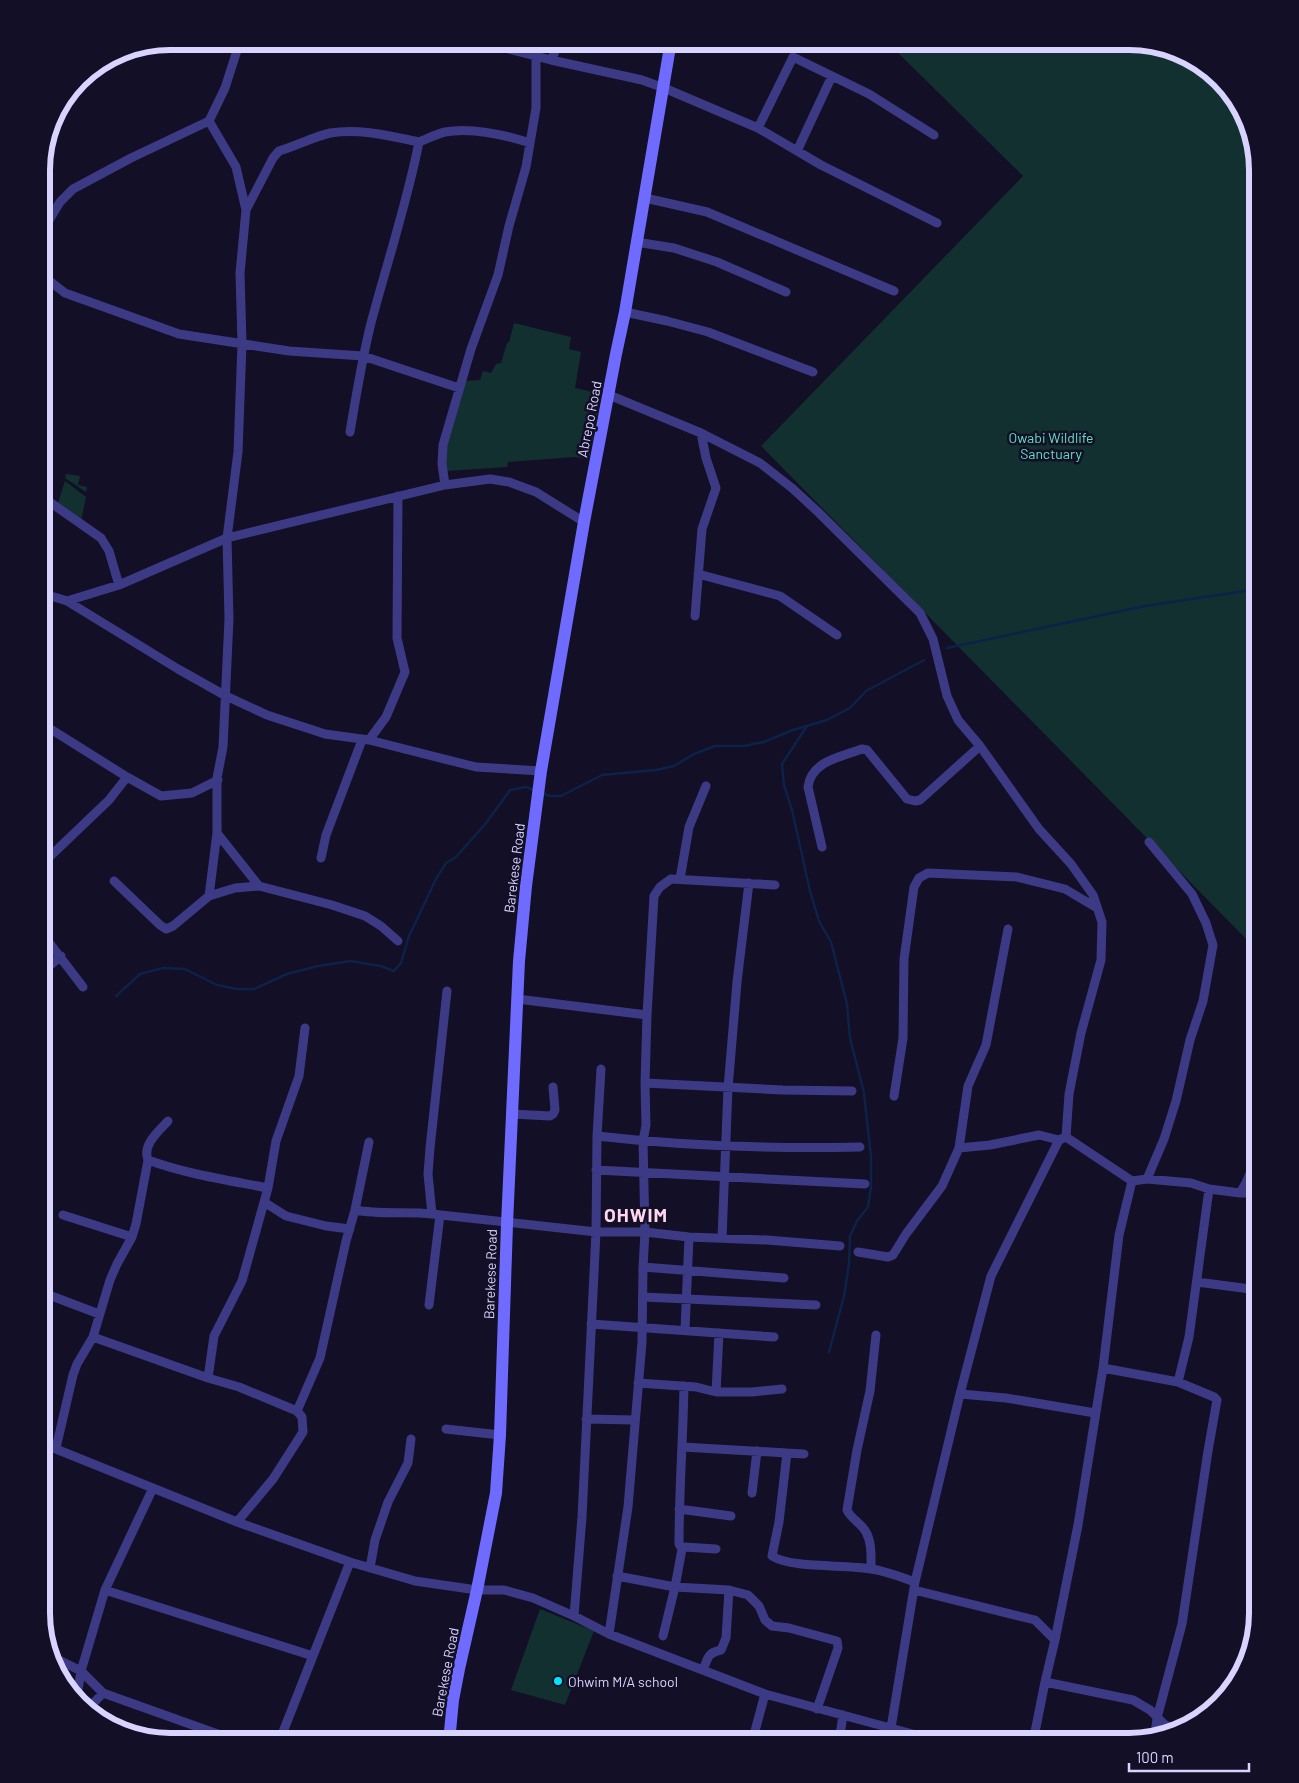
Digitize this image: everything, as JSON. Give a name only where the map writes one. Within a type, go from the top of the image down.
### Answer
[{"type":"main road","name":"Abrepo Road","points":[[537,803],[540,771],[584,522],[625,312],[670,50]]},
{"type":"main road","name":"Barekese Road","points":[[450,1733],[453,1700],[496,1493],[500,1435],[517,999],[526,886],[537,803]]},
{"type":"street","points":[[50,219],[60,202],[73,189],[131,158],[209,121],[225,88],[237,50]]},
{"type":"street","points":[[513,50],[642,80],[664,88],[758,128],[821,165],[937,223]]},
{"type":"street","points":[[551,60],[556,50]]},
{"type":"street","points":[[445,485],[442,464],[443,445],[471,349],[498,275],[530,143],[536,108],[536,56]]},
{"type":"street","points":[[758,128],[794,57],[869,94],[934,135]]},
{"type":"street","points":[[798,151],[832,76]]},
{"type":"street","points":[[209,121],[236,167],[246,210],[240,273],[242,344],[238,452],[227,538],[229,619],[226,696],[223,747],[217,778],[217,833],[209,896]]},
{"type":"street","points":[[246,210],[273,158],[279,152],[330,134],[352,131],[419,142],[445,132],[475,131],[508,136],[530,143]]},
{"type":"street","points":[[350,432],[363,356],[412,177],[419,142]]},
{"type":"street","points":[[644,198],[707,212],[894,291]]},
{"type":"street","points":[[636,242],[674,248],[717,262],[786,292]]},
{"type":"street","points":[[50,281],[65,293],[179,334],[313,353],[363,356],[459,388]]},
{"type":"street","points":[[625,312],[708,332],[813,372]]},
{"type":"street","points":[[609,395],[701,433],[760,462],[792,488],[872,564],[920,614],[933,640],[947,696],[958,720],[980,746],[1039,829],[1071,864],[1093,895],[1102,922],[1101,960],[1081,1033],[1062,1138],[991,1276],[960,1394],[915,1586],[891,1728]]},
{"type":"street","points":[[695,616],[702,529],[716,488],[706,458],[701,433]]},
{"type":"street","points":[[67,601],[119,585],[227,538],[445,485],[490,479],[509,482],[536,492],[584,522]]},
{"type":"street","points":[[320,858],[326,835],[366,740],[386,717],[406,672],[397,638],[398,496]]},
{"type":"street","points":[[50,502],[101,538],[109,551],[119,585]]},
{"type":"street","points":[[698,574],[780,596],[836,635]]},
{"type":"street","points":[[51,596],[67,601],[178,669],[226,696],[267,715],[325,734],[366,740],[476,767],[540,771]]},
{"type":"street","points":[[50,729],[161,796],[192,793],[218,780]]},
{"type":"street","points":[[822,848],[808,787],[812,772],[819,766],[862,749],[867,750],[907,799],[915,801],[920,800],[980,746]]},
{"type":"street","points":[[50,856],[109,800],[126,776]]},
{"type":"street","points":[[680,880],[689,827],[706,786]]},
{"type":"street","points":[[217,833],[259,886]]},
{"type":"street","points":[[1147,1179],[1164,1140],[1176,1101],[1190,1040],[1203,1001],[1213,945],[1206,923],[1192,894],[1149,842]]},
{"type":"street","points":[[894,1096],[903,1038],[904,959],[914,887],[919,878],[928,873],[1017,877],[1065,889],[1097,908]]},
{"type":"street","points":[[609,1634],[628,1507],[642,1328],[643,1267],[646,1232],[643,1141],[646,1124],[647,1016],[654,896],[660,887],[672,879],[775,885]]},
{"type":"street","points":[[114,881],[166,929],[173,926],[209,896],[234,888],[259,886],[332,904],[365,916],[381,926],[398,941]]},
{"type":"street","points":[[722,1238],[728,1088],[736,982],[749,883]]},
{"type":"street","points":[[858,1252],[888,1257],[893,1255],[906,1234],[942,1186],[959,1148],[968,1086],[986,1045],[1008,930]]},
{"type":"street","points":[[50,943],[83,987]]},
{"type":"street","points":[[50,965],[60,956]]},
{"type":"street","points":[[429,1304],[436,1215],[428,1174],[447,991]]},
{"type":"street","points":[[517,999],[647,1016]]},
{"type":"street","points":[[208,1378],[214,1336],[242,1281],[268,1188],[276,1141],[299,1076],[306,1028]]},
{"type":"street","points":[[574,1616],[582,1517],[596,1232],[597,1136],[601,1069]]},
{"type":"street","points":[[645,1083],[728,1088],[852,1091]]},
{"type":"street","points":[[512,1114],[550,1116],[555,1110],[553,1088]]},
{"type":"street","points":[[56,1448],[73,1375],[77,1364],[93,1337],[110,1280],[132,1237],[136,1224],[148,1160],[145,1153],[147,1146],[168,1121]]},
{"type":"street","points":[[959,1148],[990,1145],[1039,1134],[1062,1138],[1132,1181],[1147,1179],[1191,1183],[1209,1189],[1249,1193]]},
{"type":"street","points":[[597,1136],[643,1141],[782,1149],[860,1148]]},
{"type":"street","points":[[298,1412],[320,1358],[369,1142]]},
{"type":"street","points":[[148,1160],[167,1167],[201,1175],[268,1188]]},
{"type":"street","points":[[596,1170],[865,1184]]},
{"type":"street","points":[[1240,1193],[1249,1177]]},
{"type":"street","points":[[1035,1733],[1078,1525],[1103,1368],[1119,1235],[1132,1181]]},
{"type":"street","points":[[1178,1382],[1189,1336],[1209,1189]]},
{"type":"street","points":[[264,1202],[286,1216],[326,1226],[350,1229]]},
{"type":"street","points":[[355,1210],[364,1212],[415,1212],[507,1224],[596,1232],[646,1232],[690,1237],[767,1240],[840,1246]]},
{"type":"street","points":[[64,1215],[132,1237]]},
{"type":"street","points":[[685,1330],[690,1237]]},
{"type":"street","points":[[643,1267],[784,1278]]},
{"type":"street","points":[[1197,1282],[1249,1289]]},
{"type":"street","points":[[50,1295],[99,1314]]},
{"type":"street","points":[[643,1297],[816,1305]]},
{"type":"street","points":[[590,1324],[774,1337]]},
{"type":"street","points":[[716,1392],[719,1333]]},
{"type":"street","points":[[871,1569],[870,1543],[865,1531],[850,1516],[847,1510],[857,1450],[870,1391],[876,1336]]},
{"type":"street","points":[[93,1337],[208,1378],[239,1387],[298,1412],[304,1425],[297,1444],[273,1479],[237,1522]]},
{"type":"street","points":[[1103,1368],[1178,1382],[1217,1400],[1182,1624],[1157,1718],[1156,1730]]},
{"type":"street","points":[[638,1383],[696,1387],[716,1392],[782,1390]]},
{"type":"street","points":[[663,1636],[682,1549],[679,1544],[679,1509],[684,1386]]},
{"type":"street","points":[[960,1394],[1006,1398],[1096,1413]]},
{"type":"street","points":[[586,1419],[634,1420]]},
{"type":"street","points":[[446,1428],[500,1435]]},
{"type":"street","points":[[370,1568],[375,1540],[388,1502],[408,1463],[411,1440]]},
{"type":"street","points":[[50,1446],[237,1522],[350,1562],[416,1581],[477,1590],[504,1590],[533,1598],[609,1634],[765,1694],[906,1733]]},
{"type":"street","points":[[683,1446],[804,1454]]},
{"type":"street","points":[[752,1493],[756,1451]]},
{"type":"street","points":[[787,1453],[779,1522],[772,1556],[795,1562],[871,1569],[915,1586],[1035,1620],[1055,1640]]},
{"type":"street","points":[[78,1690],[81,1671],[105,1590],[153,1488]]},
{"type":"street","points":[[679,1509],[731,1516]]},
{"type":"street","points":[[682,1549],[684,1547],[716,1548]]},
{"type":"street","points":[[283,1733],[350,1562]]},
{"type":"street","points":[[617,1576],[675,1587],[729,1590],[748,1595],[759,1606],[765,1620],[772,1626],[789,1628],[837,1641],[838,1648],[818,1709]]},
{"type":"street","points":[[105,1590],[314,1656]]},
{"type":"street","points":[[703,1670],[710,1654],[721,1650],[726,1638],[729,1590]]},
{"type":"street","points":[[60,1660],[81,1671],[103,1693],[203,1733]]},
{"type":"street","points":[[1045,1682],[1133,1700],[1150,1710],[1157,1718],[1170,1726]]},
{"type":"street","points":[[92,1704],[103,1693]]},
{"type":"street","points":[[754,1733],[765,1694]]},
{"type":"street","points":[[840,1733],[843,1716]]},
{"type":"green space","name":"Owabi Wildlife Sanctuary","points":[[895,50],[1137,50],[1160,54],[1189,66],[1214,85],[1233,110],[1245,139],[1249,170],[1249,942],[761,446],[1023,176]]},
{"type":"green space","points":[[514,323],[571,337],[569,349],[581,352],[575,388],[601,394],[589,460],[575,457],[508,462],[507,467],[447,471],[446,451],[448,439],[465,381],[480,380],[483,371],[491,373],[496,364],[501,363]]},
{"type":"green space","points":[[66,474],[80,476],[78,485],[87,487],[86,492],[65,478]]},
{"type":"green space","points":[[65,481],[86,497],[81,521],[58,503]]},
{"type":"green space","points":[[540,1609],[594,1631],[565,1705],[511,1690]]},
{"type":"waterway","points":[[107,68],[125,59]]},
{"type":"waterway","points":[[947,648],[1145,606],[1249,590]]},
{"type":"waterway","points":[[542,793],[550,796],[561,796],[602,775],[656,770],[674,766],[694,754],[715,746],[743,746],[764,742],[793,730],[827,720],[850,708],[866,691],[924,660]]},
{"type":"waterway","points":[[807,726],[782,764],[784,785],[792,810],[810,891],[819,921],[831,942],[847,1004],[850,1038],[864,1093],[871,1157],[871,1187],[868,1207],[857,1221],[850,1236],[849,1264],[844,1296],[829,1352]]},
{"type":"waterway","points":[[116,996],[140,974],[163,968],[185,969],[217,985],[237,989],[254,989],[287,974],[318,966],[351,961],[380,966],[394,971],[401,963],[409,936],[436,879],[446,863],[456,857],[486,823],[510,790],[526,787],[534,790]]},
{"type":"place","name":"Ohwim M/A school","points":[[558,1681]]},
{"type":"district","name":"OHWIM","points":[[636,1214]]}]
